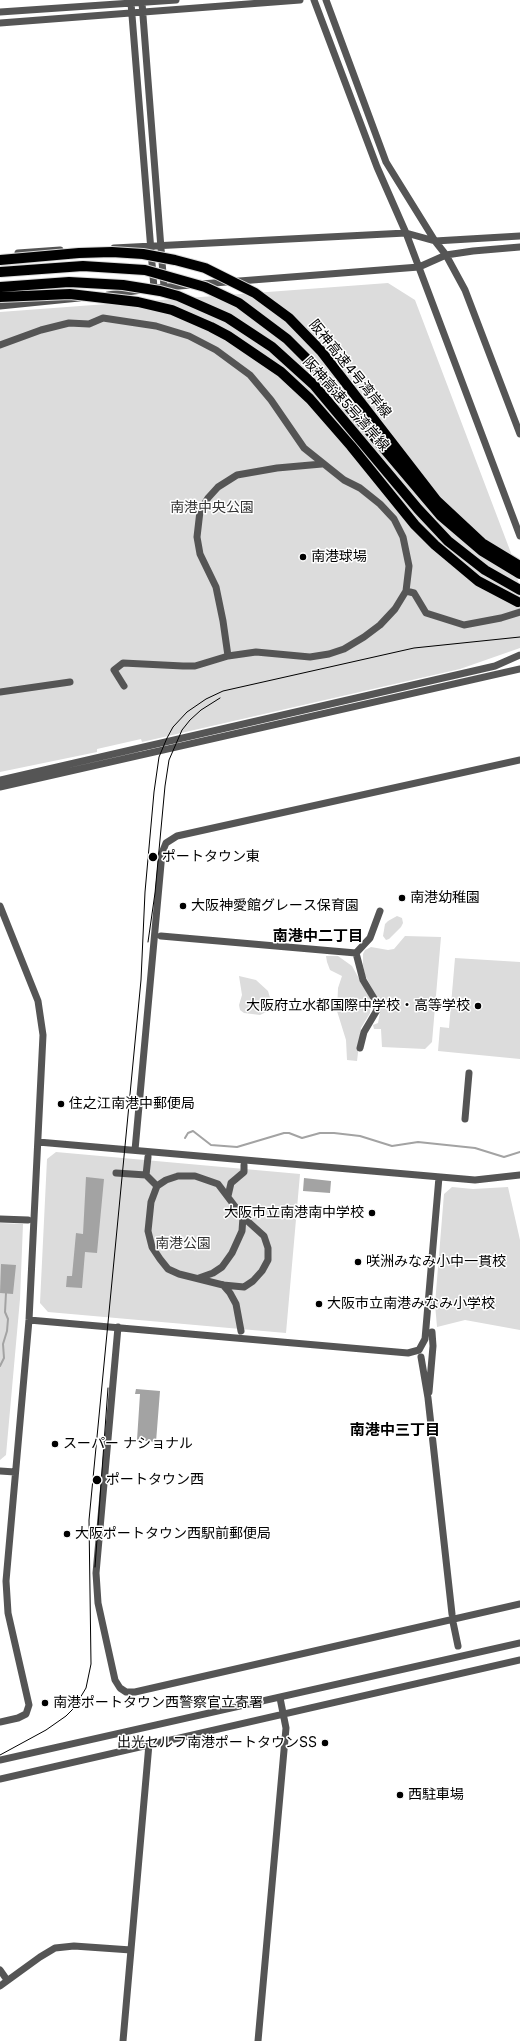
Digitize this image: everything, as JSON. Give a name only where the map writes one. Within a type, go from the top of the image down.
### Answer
[{"type":"highway","name":"阪神高速4号湾岸線","points":[[0,260],[84,253],[112,252],[148,254],[205,268],[255,293],[289,318],[321,351],[408,466],[442,507],[482,543],[520,566]]},
{"type":"highway","name":"阪神高速5号湾岸線","points":[[0,272],[83,266],[145,270],[205,287],[238,303],[287,339],[315,367],[428,503],[441,516],[482,551],[520,574]]},
{"type":"highway","name":"阪神高速5号湾岸線","points":[[0,287],[88,282],[160,290],[178,296],[228,318],[272,347],[314,385],[418,509],[448,541],[485,570],[520,590]]},
{"type":"highway","points":[[0,297],[70,294],[138,302],[172,310],[211,326],[228,336],[281,372],[310,399],[351,446],[415,525],[440,550],[478,581],[519,607]]},
{"type":"street","points":[[0,12],[176,0]]},
{"type":"street","points":[[0,23],[300,0]]},
{"type":"street","points":[[314,0],[377,167],[406,233],[520,536]]},
{"type":"street","points":[[326,0],[386,162],[435,241],[446,255],[465,290],[520,434]]},
{"type":"street","points":[[142,2],[164,287]]},
{"type":"street","points":[[131,3],[154,288]]},
{"type":"street","points":[[0,255],[48,251],[406,233],[435,241],[520,236]]},
{"type":"street","points":[[0,306],[118,294],[164,287],[419,267],[446,255],[520,247]]},
{"type":"street","points":[[0,345],[41,330],[69,323],[89,324],[103,318],[119,319],[156,326],[189,336],[205,346],[216,350],[250,374],[304,448],[322,464],[344,480],[360,488],[380,504],[394,519],[404,537],[408,554],[406,591],[395,608],[380,625],[364,638],[329,654],[293,656],[256,652],[228,656],[195,666],[123,664],[114,670],[124,686]]},
{"type":"street","points":[[228,656],[216,587],[200,554],[197,537],[200,511],[208,498],[218,487],[237,475],[277,468],[322,464]]},
{"type":"street","points":[[406,591],[414,593],[426,613],[464,625],[501,618],[519,607]]},
{"type":"street","points":[[0,780],[495,666],[520,655]]},
{"type":"street","points":[[0,786],[520,669]]},
{"type":"street","points":[[0,692],[70,682]]},
{"type":"street","points":[[135,1150],[162,853],[166,843],[177,836],[520,760]]},
{"type":"street","points":[[0,906],[38,1001],[43,1035],[29,1320],[6,1581],[8,1613],[29,1705],[26,1714],[18,1718],[0,1722]]},
{"type":"street","points":[[356,953],[370,938],[380,911]]},
{"type":"street","points":[[161,936],[356,953]]},
{"type":"street","points":[[356,953],[362,980],[375,1000],[377,1010],[364,1032],[360,1048]]},
{"type":"street","points":[[465,1120],[469,1073]]},
{"type":"street","points":[[38,1142],[439,1178],[475,1180],[520,1175]]},
{"type":"street","points":[[146,1175],[148,1157]]},
{"type":"street","points":[[218,1184],[231,1183],[244,1172],[244,1165]]},
{"type":"street","points":[[116,1173],[146,1175],[157,1186]]},
{"type":"street","points":[[190,1176],[209,1179],[218,1184],[243,1217],[264,1236],[268,1248],[268,1260],[262,1271],[253,1281],[244,1287],[223,1285],[179,1274],[168,1269],[152,1247],[148,1231],[151,1202],[157,1186],[166,1180],[190,1176]]},
{"type":"street","points":[[29,1320],[408,1353],[419,1350],[425,1339],[439,1178]]},
{"type":"street","points":[[228,1196],[231,1183]]},
{"type":"street","points":[[199,1278],[213,1273],[222,1266],[232,1253],[242,1231],[243,1217]]},
{"type":"street","points":[[0,1219],[28,1220]]},
{"type":"street","points":[[223,1285],[230,1293],[236,1304],[241,1332]]},
{"type":"street","points":[[118,1327],[96,1573],[98,1603],[115,1680],[120,1688],[126,1692],[135,1692],[520,1604]]},
{"type":"street","points":[[428,1398],[433,1346],[432,1332]]},
{"type":"street","points":[[421,1357],[428,1398],[452,1614]]},
{"type":"street","points":[[0,1471],[15,1472]]},
{"type":"street","points":[[453,1622],[458,1646]]},
{"type":"street","points":[[0,1760],[520,1643]]},
{"type":"street","points":[[0,1779],[520,1660]]},
{"type":"street","points":[[258,2041],[286,1728],[280,1698]]},
{"type":"street","points":[[124,2041],[149,1744]]},
{"type":"street","points":[[0,1986],[40,1957],[56,1948],[74,1946],[131,1950]]},
{"type":"street","points":[[0,1970],[8,1980]]},
{"type":"green space","name":"南港中央公園","points":[[388,283],[415,300],[511,553],[520,589],[520,648],[460,669],[142,742],[141,739],[97,749],[97,752],[0,772],[0,312]]},
{"type":"green space","points":[[397,916],[402,918],[403,923],[389,939],[386,940],[383,936],[385,924]]},
{"type":"green space","points":[[405,936],[441,937],[432,1042],[425,1049],[382,1047],[381,1029],[374,1029],[373,1025],[378,1023],[380,1012],[377,998],[365,975],[363,954],[365,950],[371,947],[388,950],[394,949]]},
{"type":"green space","points":[[326,956],[338,956],[352,966],[371,1000],[370,1013],[361,1028],[357,1061],[347,1060],[346,1040],[337,1011],[338,988],[342,976],[330,970]]},
{"type":"green space","name":"大阪府立水都国際中学校・高等学校","points":[[455,958],[520,962],[520,1059],[438,1051],[440,1027],[449,1028]]},
{"type":"green space","points":[[239,976],[256,980],[268,991],[271,1001],[266,1012],[260,1015],[244,1013],[240,1010],[239,1005],[242,995]]},
{"type":"green space","name":"南港公園","points":[[56,1152],[300,1174],[286,1333],[48,1312],[40,1303],[47,1159]]},
{"type":"green space","points":[[452,1187],[473,1189],[508,1187],[520,1240],[520,1330],[465,1320],[437,1327],[435,1304],[444,1194]]},
{"type":"green space","points":[[0,1223],[23,1224],[20,1299],[6,1455],[0,1460]]},
{"type":"shaded area","points":[[86,1177],[104,1179],[97,1253],[85,1252],[82,1288],[66,1287],[67,1276],[72,1276],[76,1233],[83,1234]]},
{"type":"shaded area","points":[[304,1178],[331,1181],[330,1193],[303,1191]]},
{"type":"shaded area","points":[[1,1264],[16,1265],[13,1294],[0,1293]]},
{"type":"shaded area","points":[[136,1389],[160,1391],[156,1442],[137,1440],[140,1394],[135,1394]]},
{"type":"waterway","points":[[185,1138],[188,1133],[193,1131],[211,1145],[237,1147],[284,1133],[289,1133],[302,1138],[320,1133],[334,1133],[360,1136],[392,1146],[418,1142],[475,1148],[504,1157],[520,1152]]},
{"type":"waterway","points":[[0,1366],[4,1358],[3,1344],[7,1331],[8,1319],[5,1312],[6,1293]]},
{"type":"tram line","points":[[0,1755],[46,1730],[66,1716],[74,1708],[86,1688],[91,1664],[89,1520],[141,980],[145,892],[154,792],[159,757],[167,738],[173,727],[187,712],[206,699],[223,691],[414,648],[520,637]]},
{"type":"tram line","points":[[148,942],[155,893],[165,786],[169,760],[182,730],[190,720],[201,710],[220,698]]},
{"type":"tram line","points":[[95,1567],[108,1388]]},
{"type":"place","name":"南港球場","points":[[303,557]]},
{"type":"place","name":"ポートタウン東","points":[[153,857]]},
{"type":"place","name":"南港幼稚園","points":[[402,898]]},
{"type":"place","name":"大阪神愛館グレース保育園","points":[[183,906]]},
{"type":"place","name":"大阪府立水都国際中学校・高等学校","points":[[478,1006]]},
{"type":"place","name":"住之江南港中郵便局","points":[[61,1104]]},
{"type":"place","name":"大阪市立南港南中学校","points":[[372,1213]]},
{"type":"place","name":"咲洲みなみ小中一貫校","points":[[358,1262]]},
{"type":"place","name":"大阪市立南港みなみ小学校","points":[[319,1304]]},
{"type":"place","name":"スーパー ナショナル","points":[[55,1444]]},
{"type":"place","name":"ポートタウン西","points":[[97,1480]]},
{"type":"place","name":"大阪ポートタウン西駅前郵便局","points":[[67,1534]]},
{"type":"place","name":"南港ポートタウン西警察官立寄署","points":[[45,1703]]},
{"type":"place","name":"出光セルフ南港ポートタウンSS","points":[[325,1743]]},
{"type":"place","name":"西駐車場","points":[[400,1795]]},
{"type":"district","name":"南港中二丁目","points":[[318,936]]},
{"type":"district","name":"南港中三丁目","points":[[395,1430]]}]
